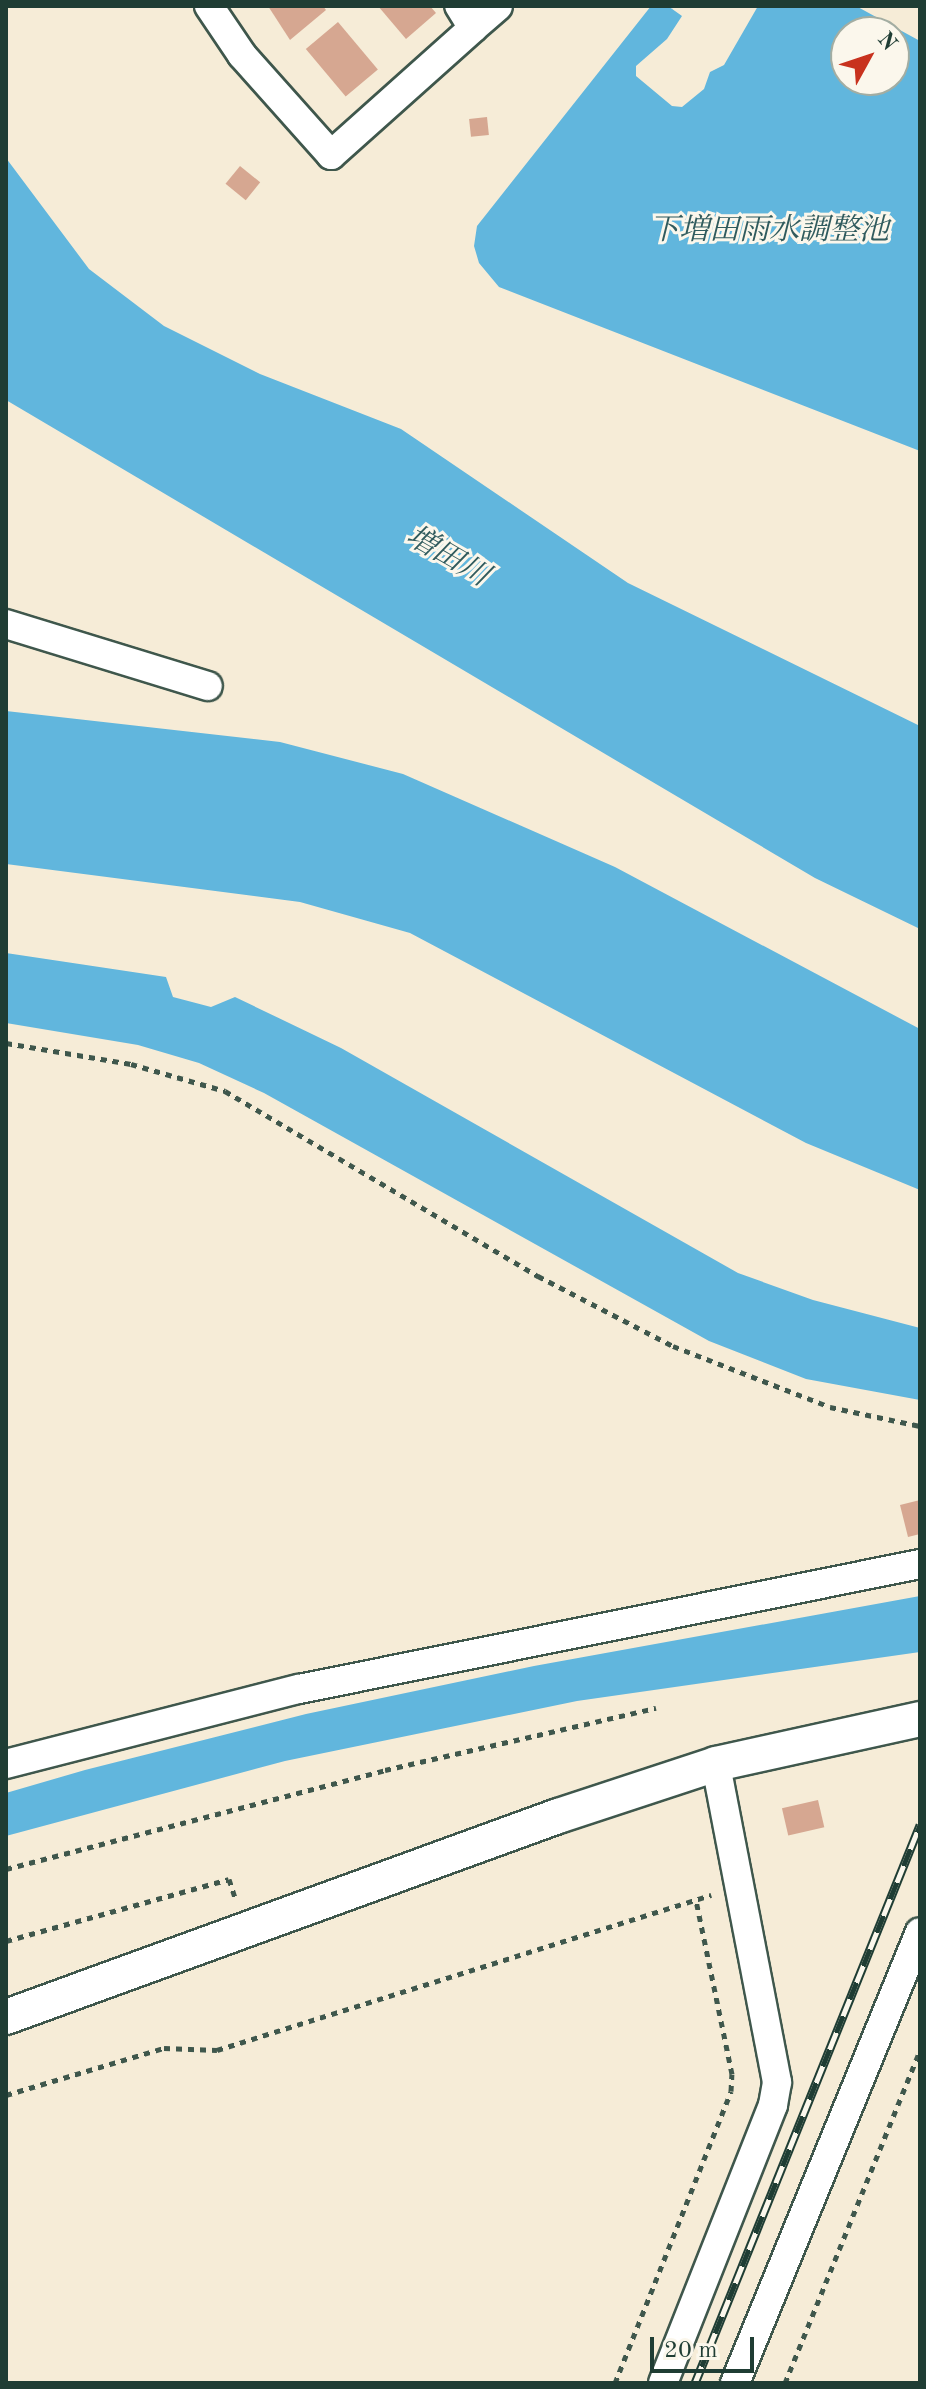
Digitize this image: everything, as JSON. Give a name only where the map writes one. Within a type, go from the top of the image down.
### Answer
[{"type":"street","points":[[209,6],[242,55],[331,155],[466,17],[498,6]]},
{"type":"street","points":[[6,624],[208,686]]},
{"type":"street","points":[[6,1764],[299,1689],[920,1564]]},
{"type":"street","points":[[6,2017],[716,1764],[920,1719]]},
{"type":"street","points":[[663,2383],[773,2105],[777,2082],[742,1885],[716,1764]]},
{"type":"street","points":[[735,2383],[920,1932]]},
{"type":"path","points":[[6,1043],[131,1064],[225,1091],[538,1276],[673,1346],[830,1407],[920,1426]]},
{"type":"path","points":[[6,1869],[370,1773],[656,1708]]},
{"type":"path","points":[[6,1941],[229,1879],[248,1930]]},
{"type":"path","points":[[6,2095],[164,2048],[217,2050],[742,1885]]},
{"type":"path","points":[[615,2383],[731,2091],[732,2074],[696,1900]]},
{"type":"path","points":[[785,2383],[920,2051]]},
{"type":"water","name":"下増田雨水調整池","points":[[651,6],[668,6],[682,16],[667,39],[636,66],[636,76],[672,106],[682,107],[704,89],[710,72],[724,65],[758,6],[856,6],[874,16],[830,16],[830,96],[910,96],[910,36],[920,41],[920,451],[499,287],[479,263],[474,246],[477,226]]},
{"type":"water","name":"増田川","points":[[6,158],[89,269],[164,326],[260,374],[401,429],[628,583],[920,726],[920,929],[815,878],[6,400]]},
{"type":"water","points":[[6,711],[280,742],[403,774],[615,867],[920,1029],[920,1190],[806,1143],[410,933],[300,902],[6,864]]},
{"type":"water","points":[[6,953],[166,977],[173,997],[211,1007],[235,997],[341,1048],[738,1273],[813,1300],[920,1328],[920,1400],[806,1379],[709,1341],[264,1093],[199,1063],[138,1045],[6,1023]]},
{"type":"water","points":[[920,1596],[920,1652],[577,1701],[285,1761],[6,1836],[6,1793],[85,1770],[306,1714],[534,1666]]},
{"type":"building","points":[[268,6],[323,6],[326,10],[290,40]]},
{"type":"building","points":[[378,6],[430,6],[436,13],[406,39]]},
{"type":"building","points":[[338,22],[378,69],[346,96],[306,49]]},
{"type":"building","points":[[487,117],[489,135],[471,137],[469,119]]},
{"type":"building","points":[[240,166],[260,182],[246,200],[226,184]]},
{"type":"building","points":[[920,1500],[920,1534],[908,1537],[900,1505]]},
{"type":"building","points":[[818,1800],[824,1827],[788,1836],[782,1808]]},
{"type":"railway","points":[[695,2383],[920,1825]]}]
